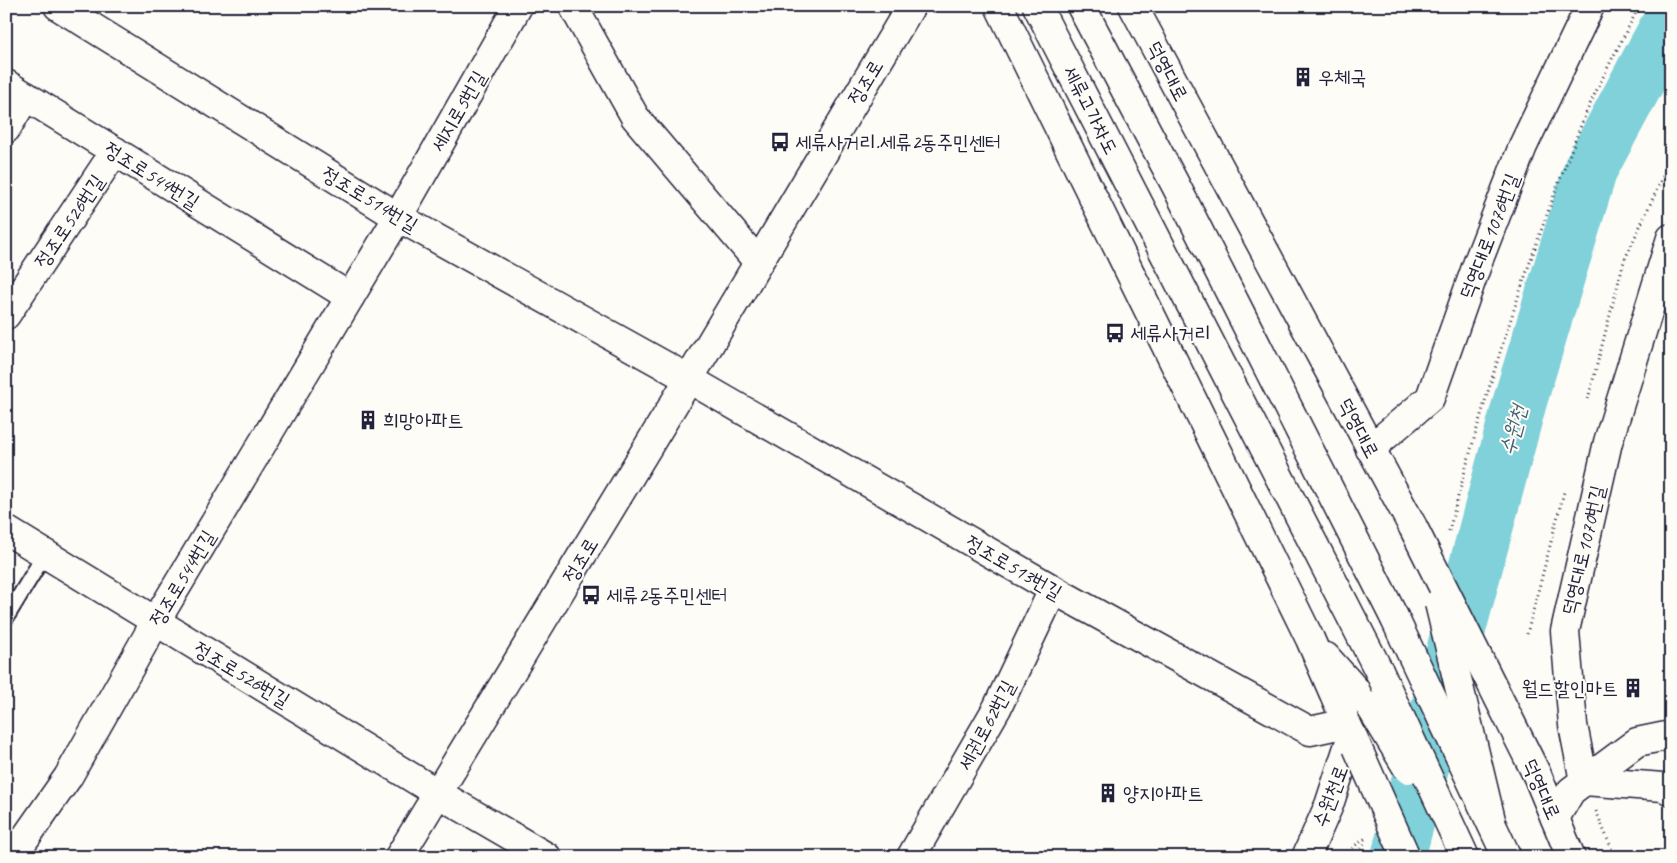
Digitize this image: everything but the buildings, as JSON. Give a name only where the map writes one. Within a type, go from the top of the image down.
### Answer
[{"type":"street","name":"정조로514번길","points":[[58,6],[398,217],[689,379]]},
{"type":"street","name":"세지로5번길","points":[[398,217],[518,6]]},
{"type":"street","points":[[573,6],[636,117],[758,262]]},
{"type":"street","name":"정조로","points":[[399,857],[439,794],[689,379],[911,6]]},
{"type":"street","points":[[999,6],[1310,640],[1406,857]]},
{"type":"street","name":"세류고가차도","points":[[1037,6],[1379,671],[1465,857]]},
{"type":"street","name":"세류고가차도","points":[[1081,6],[1176,186],[1394,616],[1491,820]]},
{"type":"street","name":"덕영대로","points":[[1133,6],[1412,527],[1437,547],[1571,857]]},
{"type":"street","name":"덕영대로1076번길","points":[[1370,449],[1430,398],[1479,259],[1523,146],[1590,6]]},
{"type":"street","name":"정조로544번길","points":[[16,90],[350,297]]},
{"type":"street","points":[[6,129],[16,90]]},
{"type":"street","name":"정조로526번길","points":[[6,315],[115,151]]},
{"type":"street","name":"정조로544번길","points":[[12,857],[68,777],[156,621],[398,217]]},
{"type":"street","name":"덕영대로1070번길","points":[[1584,781],[1573,725],[1565,632],[1608,442],[1671,238]]},
{"type":"street","name":"정조로513번길","points":[[689,379],[1053,590],[1310,731],[1352,735]]},
{"type":"street","name":"정조로526번길","points":[[6,530],[439,794],[547,857]]},
{"type":"street","points":[[1437,547],[1491,820],[1507,857]]},
{"type":"street","name":"세권로62번길","points":[[911,857],[997,708],[1053,590]]},
{"type":"street","points":[[1310,640],[1370,706],[1461,857]]},
{"type":"street","name":"수원천로","points":[[1306,857],[1329,806],[1352,735]]},
{"type":"street","points":[[1555,818],[1572,791],[1637,742],[1671,735]]},
{"type":"street","points":[[1584,781],[1663,787],[1671,791]]},
{"type":"lane","points":[[6,618],[45,554]]},
{"type":"path","points":[[1437,547],[1466,464],[1527,272],[1585,116],[1640,6]]},
{"type":"path","points":[[1528,634],[1538,594]]},
{"type":"path","points":[[1584,781],[1615,857]]},
{"type":"path","points":[[1347,857],[1353,847],[1370,835],[1355,857]]},
{"type":"waterway","name":"수원천","points":[[1398,857],[1520,401],[1591,168],[1671,19]]},
{"type":"place","name":"우체국","points":[[1303,77]]},
{"type":"place","name":"세류사거리.세류2동주민센터","points":[[780,142]]},
{"type":"place","name":"세류사거리","points":[[1115,333]]},
{"type":"place","name":"희망아파트","points":[[368,420]]},
{"type":"place","name":"세류2동주민센터","points":[[591,595]]},
{"type":"place","name":"월드할인마트","points":[[1633,688]]},
{"type":"place","name":"양지아파트","points":[[1108,793]]}]
